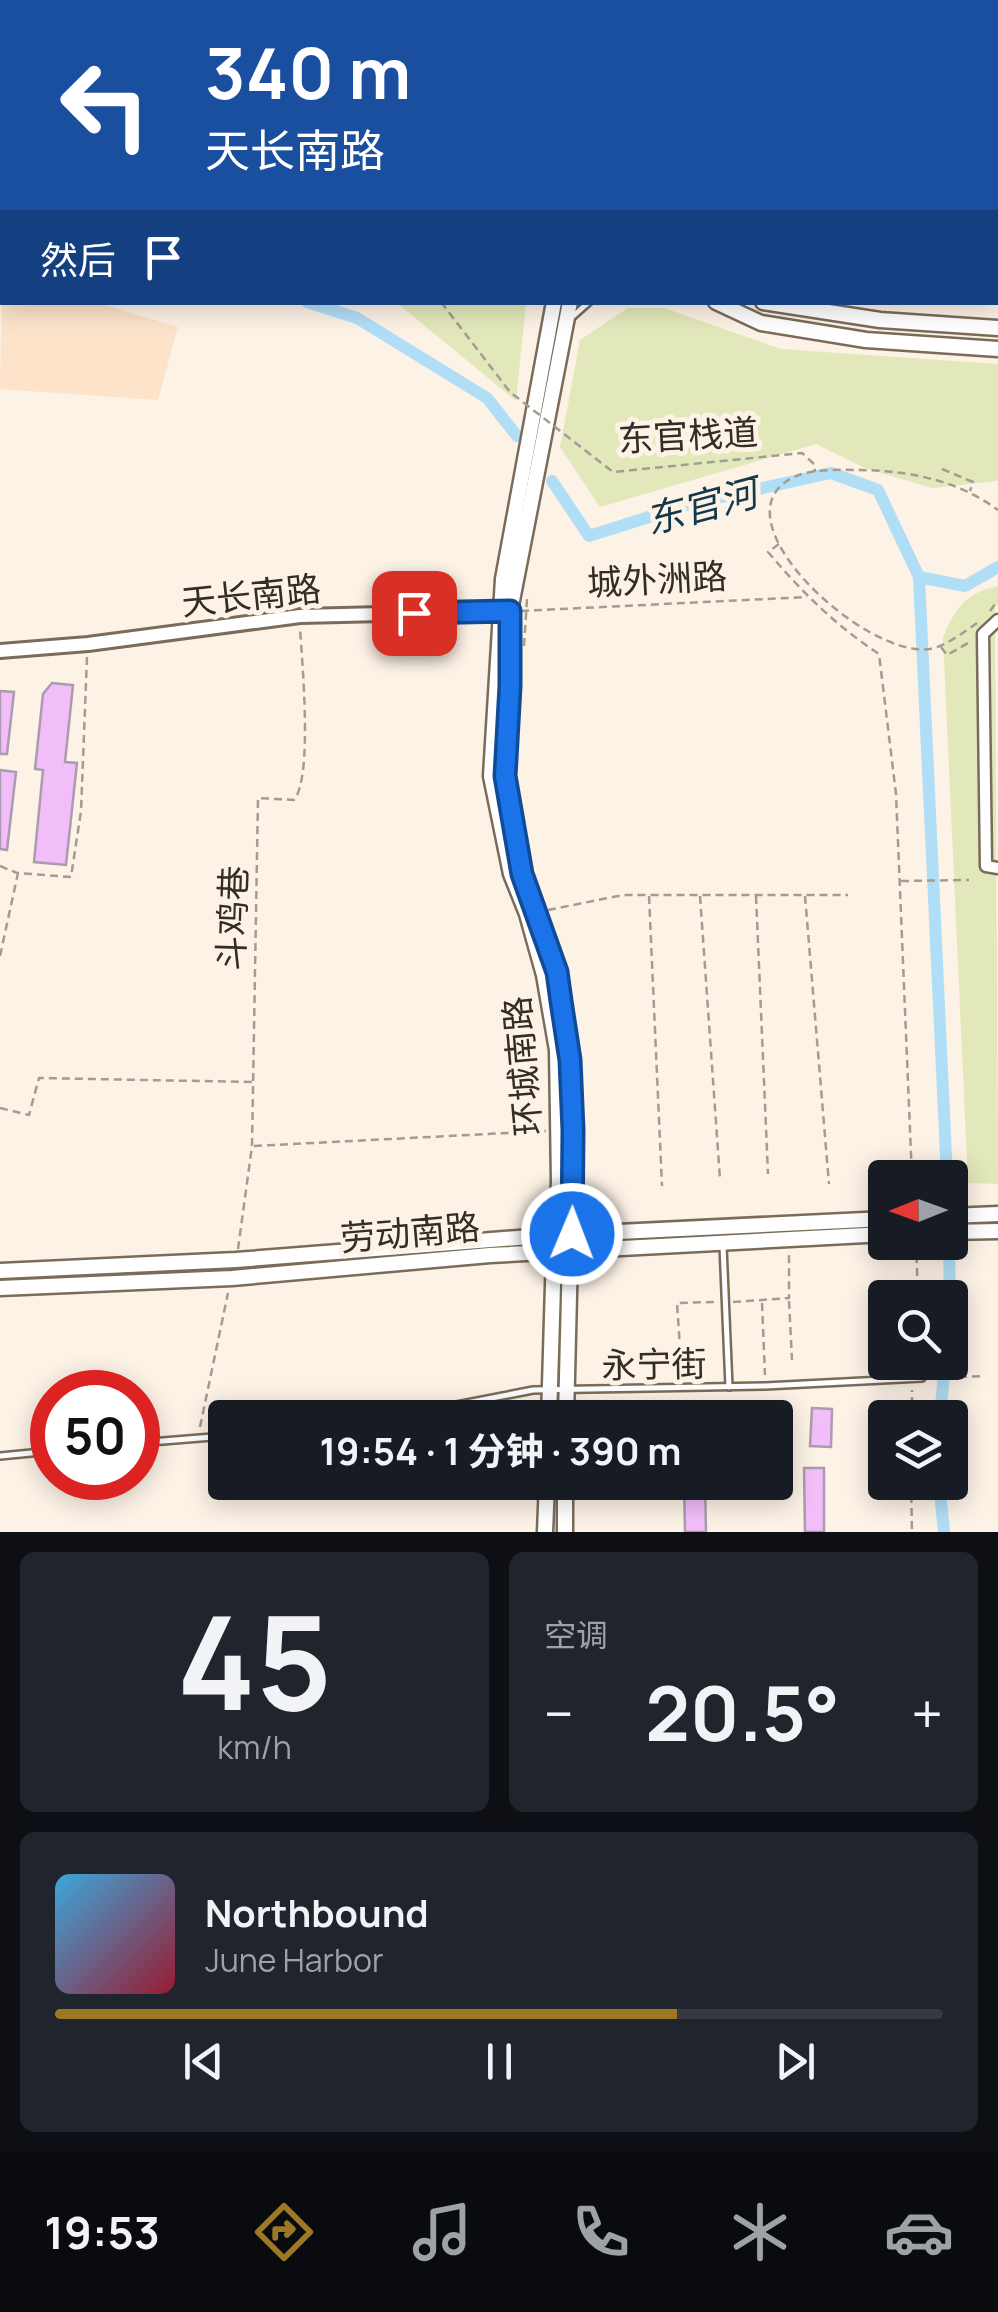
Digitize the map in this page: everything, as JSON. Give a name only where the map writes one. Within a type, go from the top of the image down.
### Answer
[{"type":"main road","name":"环城南路","points":[[550,1400],[554,1252],[564,1235],[557,1050],[544,975],[528,914],[510,874],[491,776],[554,305]]},
{"type":"main road","points":[[566,1400],[570,1251],[564,1235],[573,1130],[570,1060],[557,972],[522,874],[505,776],[512,611],[569,305]]},
{"type":"main road","points":[[722,305],[761,323],[866,340],[998,349]]},
{"type":"main road","points":[[782,305],[880,320],[998,328]]},
{"type":"main road","points":[[968,1224],[998,1214]]},
{"type":"main road","name":"劳动南路","points":[[0,1271],[868,1220]]},
{"type":"main road","points":[[968,1224],[998,1231]]},
{"type":"main road","name":"劳动南路","points":[[0,1288],[232,1278],[490,1254],[868,1234]]},
{"type":"main road","points":[[545,1532],[546,1500]]},
{"type":"main road","points":[[565,1532],[566,1500]]},
{"type":"street","name":"天长南路","points":[[0,650],[88,644],[300,616],[512,611]]},
{"type":"street","points":[[996,868],[986,866],[984,634],[998,620]]},
{"type":"lane","points":[[565,324],[586,305]]},
{"type":"lane","points":[[723,1241],[730,1388]]},
{"type":"lane","name":"永宁街","points":[[482,1400],[533,1390],[730,1388],[883,1380]]},
{"type":"lane","points":[[160,1441],[208,1437]]},
{"type":"lane","points":[[0,1456],[30,1453]]},
{"type":"path","name":"东官栈道","points":[[443,305],[510,392],[612,472],[802,453],[814,464],[815,472]]},
{"type":"path","points":[[942,469],[973,482],[969,493]]},
{"type":"path","points":[[998,510],[947,482],[896,470],[815,472],[790,478],[770,506],[770,526],[790,564],[850,622],[894,646],[934,649],[986,616],[998,600]]},
{"type":"path","points":[[780,544],[768,552],[807,597],[878,654],[896,794],[911,1160]]},
{"type":"path","points":[[524,660],[512,611],[527,596]]},
{"type":"path","name":"城外洲路","points":[[512,611],[807,597]]},
{"type":"path","name":"斗鸡巷","points":[[236,1260],[252,1146],[258,798],[294,800],[300,793],[305,742],[300,616]]},
{"type":"path","points":[[940,646],[946,654],[984,634]]},
{"type":"path","points":[[0,866],[18,873],[70,877],[81,811],[88,644]]},
{"type":"path","points":[[0,956],[18,873]]},
{"type":"path","points":[[900,882],[969,880]]},
{"type":"path","points":[[538,912],[623,895],[848,895]]},
{"type":"path","points":[[649,895],[662,1186]]},
{"type":"path","points":[[700,895],[720,1179]]},
{"type":"path","points":[[756,895],[768,1174]]},
{"type":"path","points":[[805,895],[830,1184]]},
{"type":"path","points":[[0,1108],[28,1116],[39,1078],[254,1082]]},
{"type":"path","points":[[252,1146],[559,1131]]},
{"type":"path","points":[[788,1236],[792,1360]]},
{"type":"path","points":[[197,1438],[232,1278]]},
{"type":"path","points":[[682,1389],[677,1303],[789,1298]]},
{"type":"path","points":[[762,1300],[765,1386]]},
{"type":"path","points":[[968,1377],[985,1376]]},
{"type":"path","points":[[911,1500],[912,1532]]},
{"type":"shaded area","points":[[2,305],[105,305],[178,327],[158,400],[0,389]]},
{"type":"green space","points":[[399,305],[526,305],[516,401]]},
{"type":"green space","points":[[628,308],[664,308],[781,349],[998,364],[998,481],[932,488],[867,469],[816,444],[600,507],[560,447],[580,340]]},
{"type":"green space","points":[[998,586],[998,1184],[968,1183],[943,638],[963,604]]},
{"type":"building","points":[[52,683],[73,685],[65,762],[77,763],[66,865],[34,862],[43,770],[35,769],[43,694]]},
{"type":"building","points":[[0,691],[14,692],[7,754],[0,754]]},
{"type":"building","points":[[0,770],[16,772],[7,850],[0,849]]},
{"type":"building","points":[[812,1408],[832,1409],[831,1447],[810,1446]]},
{"type":"building","points":[[804,1468],[824,1468],[824,1532],[805,1532]]},
{"type":"building","points":[[684,1500],[705,1500],[706,1532],[685,1532]]},
{"type":"waterway","name":"东官河","points":[[316,305],[357,318],[487,398],[517,436]]},
{"type":"waterway","points":[[552,481],[589,536],[690,504],[831,473],[878,490],[919,577],[946,1160]]},
{"type":"waterway","points":[[919,577],[965,586],[998,567]]},
{"type":"waterway","points":[[949,1260],[950,1280]]},
{"type":"waterway","points":[[942,1400],[943,1380]]},
{"type":"waterway","points":[[941,1500],[944,1532]]},
{"type":"route","points":[[414,613],[510,611],[505,776],[522,874],[557,972],[570,1060],[572,1234]]}]
